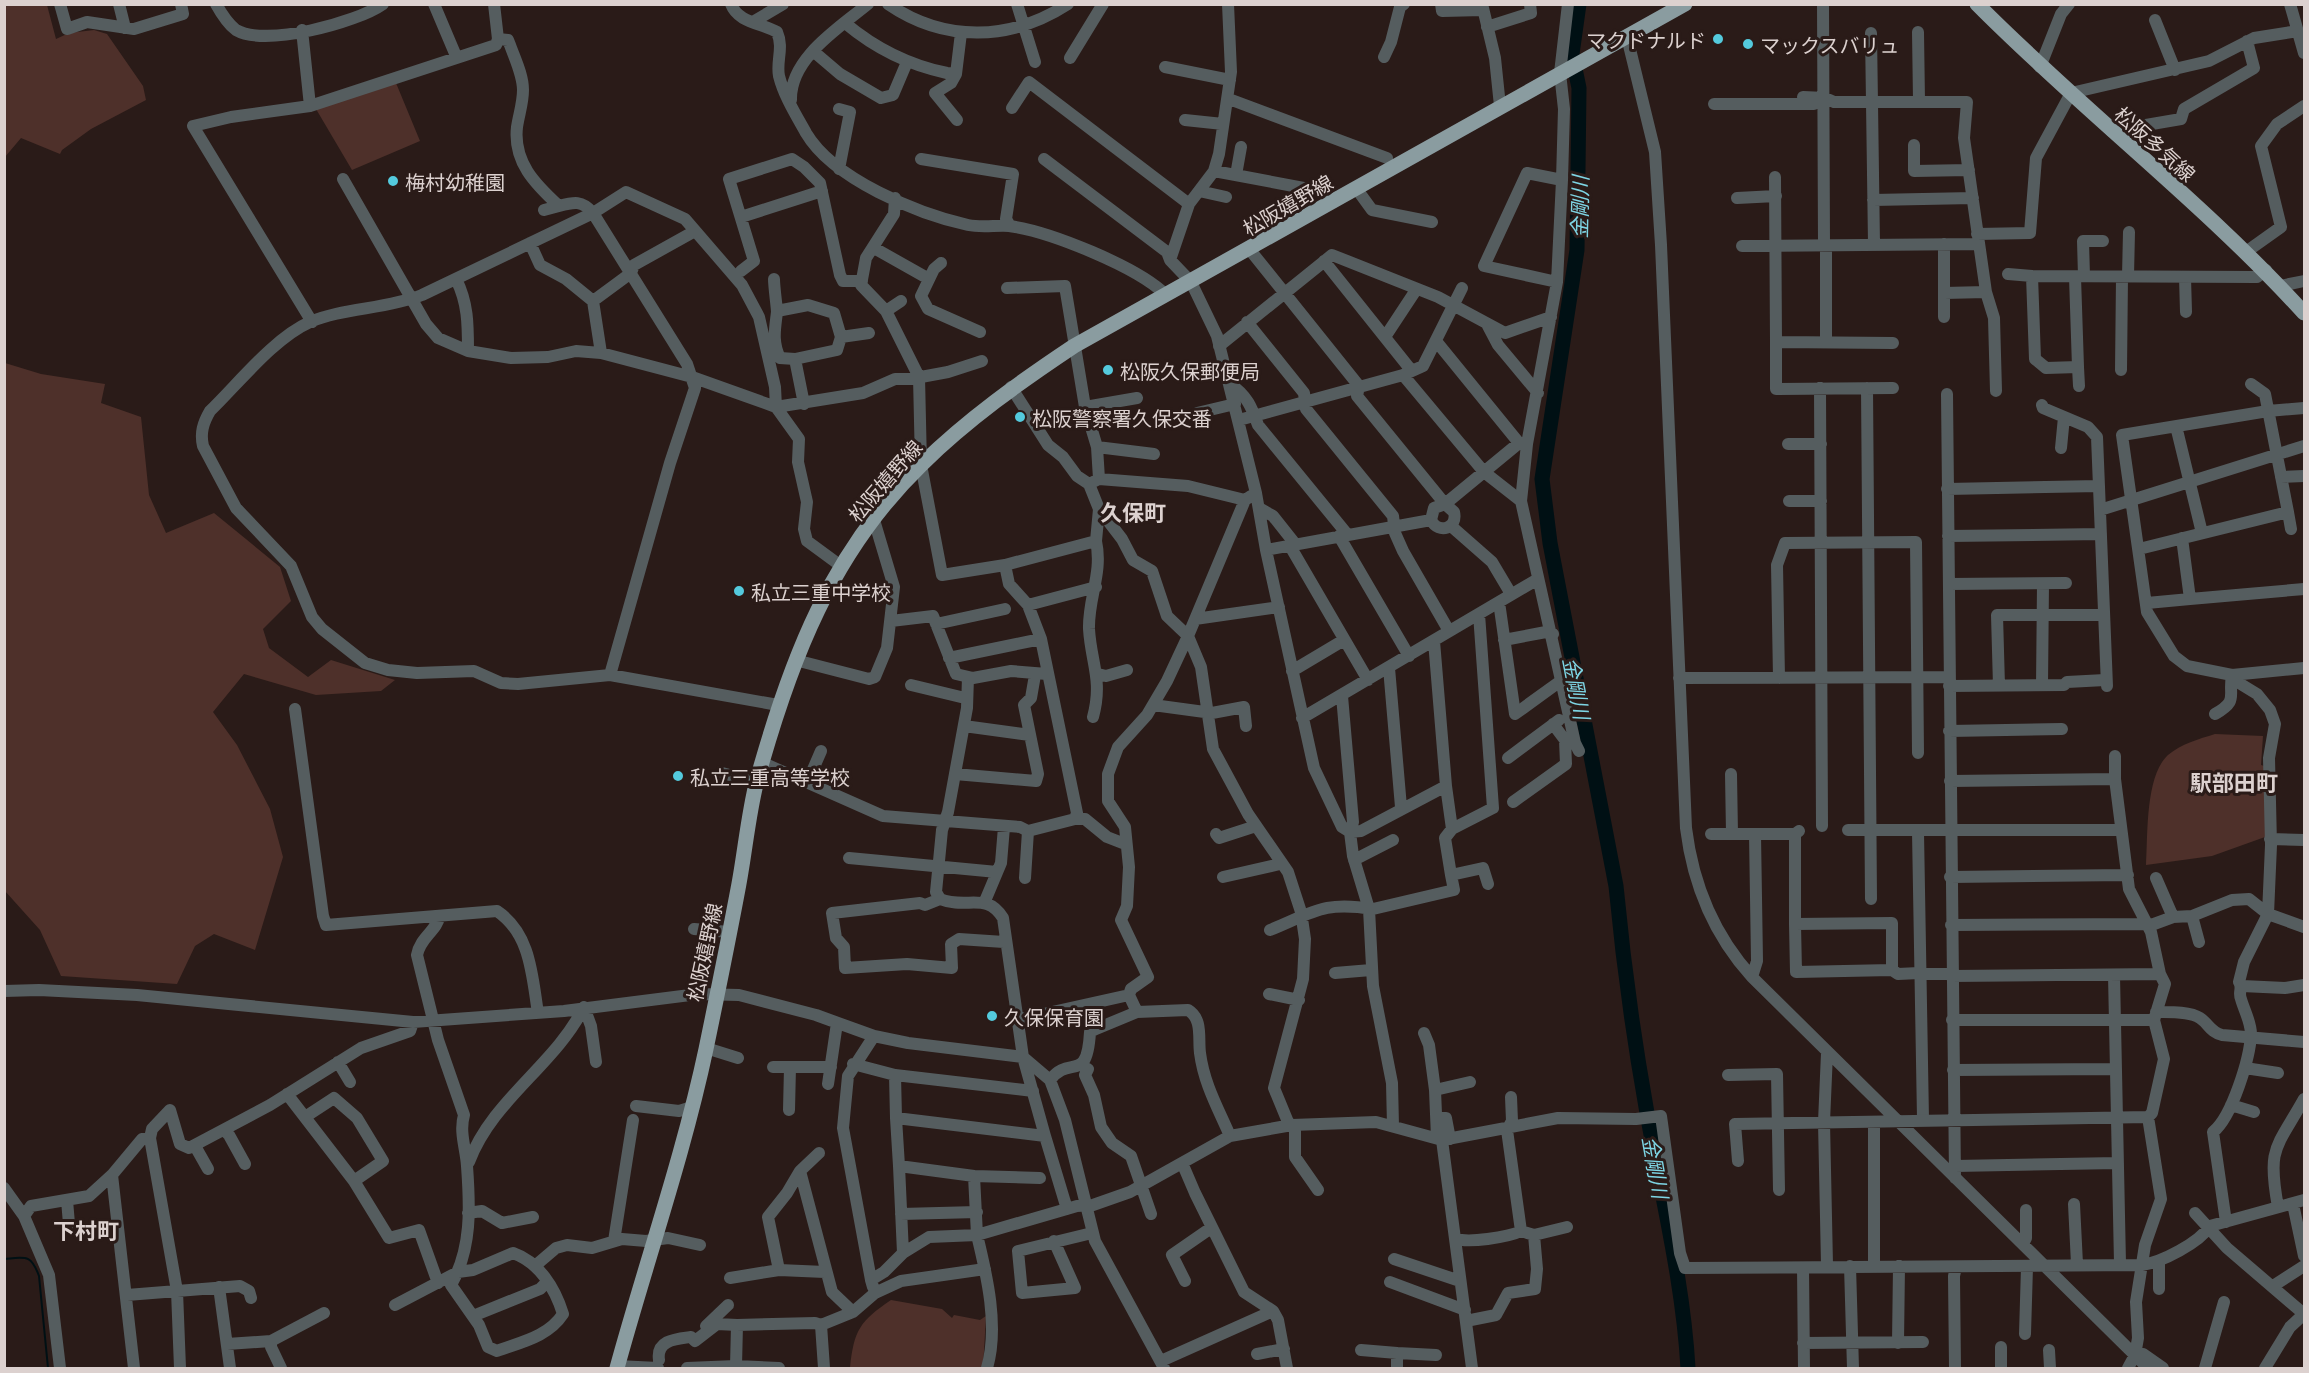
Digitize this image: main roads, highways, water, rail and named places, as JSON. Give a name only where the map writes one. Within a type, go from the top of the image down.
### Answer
[{"type":"main road","name":"松阪嬉野線","points":[[617,1367],[656,1240],[692,1107],[706,1048],[757,782],[778,705],[796,657],[841,566],[874,520],[921,465],[1011,387],[1074,346],[1250,250],[1500,106],[1685,4]]},
{"type":"main road","name":"松阪多気線","points":[[1977,4],[2040,67],[2072,93],[2266,270],[2304,313]]},
{"type":"waterway","name":"金剛川","points":[[1579,4],[1572,54],[1579,88],[1577,250],[1542,479],[1550,543],[1616,886],[1633,1025],[1676,1270],[1688,1368]]},
{"type":"waterway","points":[[4,1259],[30,1260],[39,1276],[48,1368]]},
{"type":"place","name":"マクドナルド","points":[[1718,39]]},
{"type":"place","name":"マックスバリュ","points":[[1748,44]]},
{"type":"place","name":"梅村幼稚園","points":[[393,181]]},
{"type":"place","name":"松阪久保郵便局","points":[[1108,370]]},
{"type":"place","name":"松阪警察署久保交番","points":[[1020,417]]},
{"type":"place","name":"私立三重中学校","points":[[739,591]]},
{"type":"place","name":"私立三重高等学校","points":[[678,776]]},
{"type":"place","name":"久保保育園","points":[[992,1016]]},
{"type":"district","name":"久保町","points":[[1133,511]]},
{"type":"district","name":"駅部田町","points":[[2234,781]]},
{"type":"district","name":"下村町","points":[[86,1229]]}]
